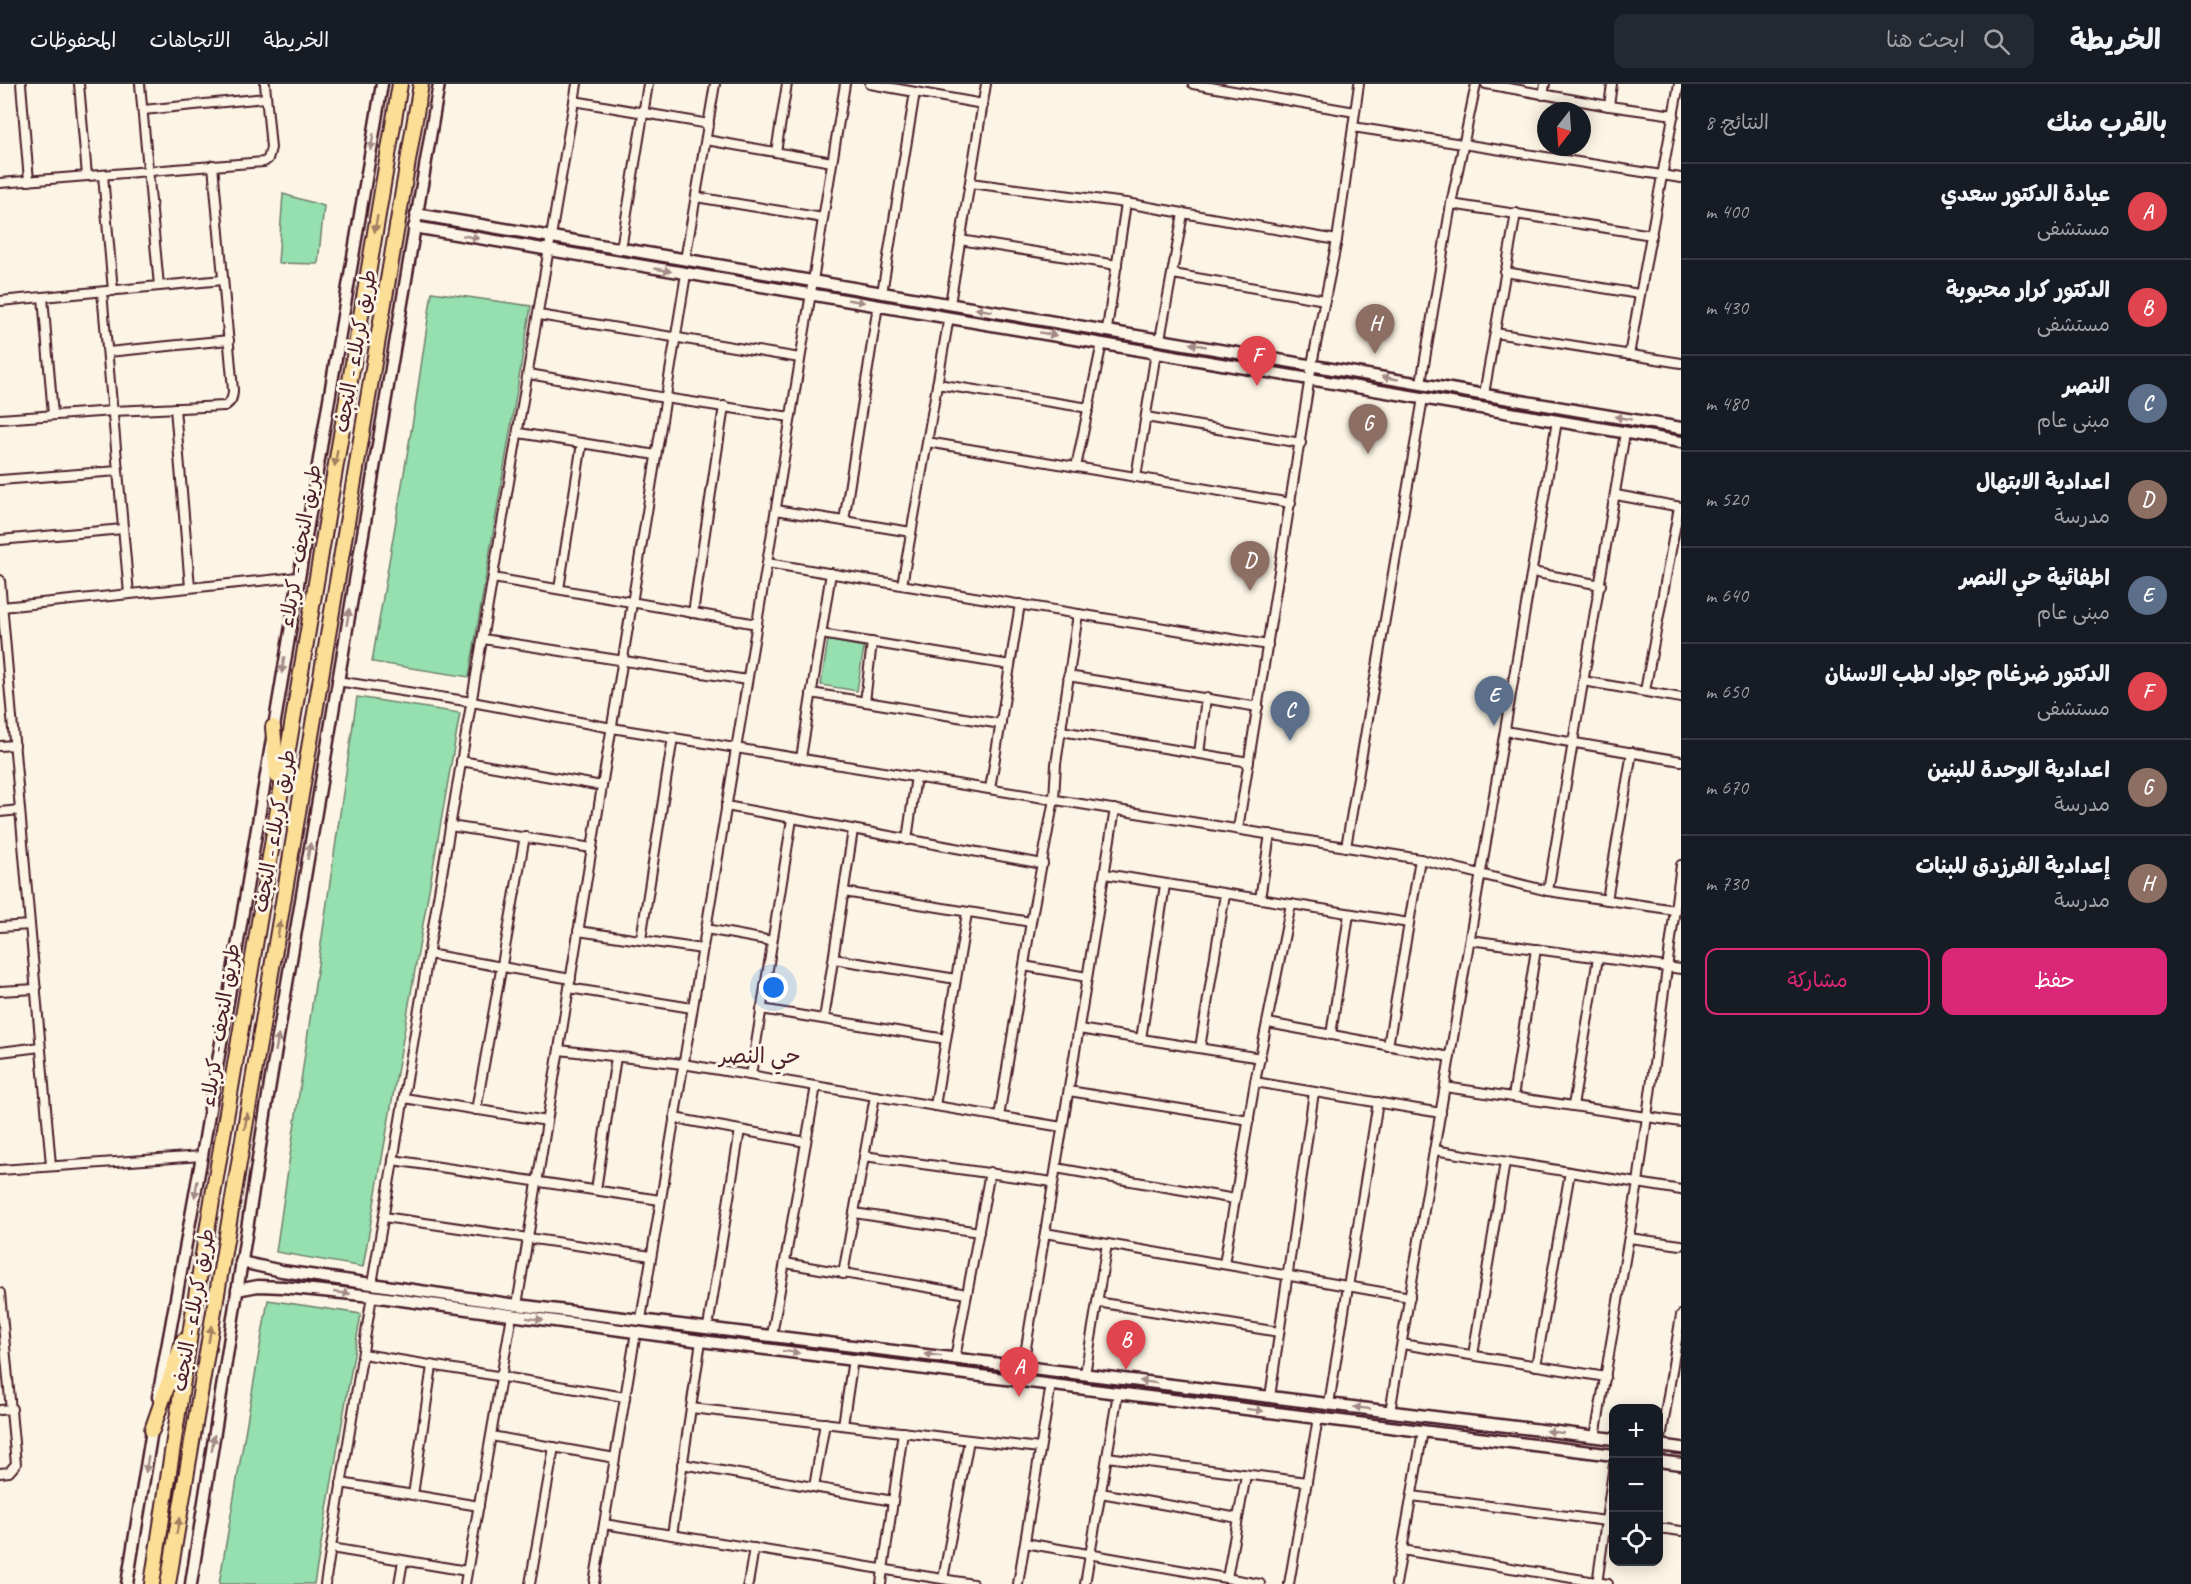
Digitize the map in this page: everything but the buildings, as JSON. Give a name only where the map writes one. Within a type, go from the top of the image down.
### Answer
[{"type":"highway","name":"طريق النجف - کربلاء","points":[[152,1584],[194,1308],[400,84]]},
{"type":"highway","name":"طريق کربلاء - النجف","points":[[168,1584],[422,84]]},
{"type":"highway","points":[[273,727],[279,796]]},
{"type":"highway","points":[[152,1430],[194,1308]]},
{"type":"street","points":[[21,84],[29,181]]},
{"type":"street","points":[[79,84],[87,176]]},
{"type":"street","points":[[140,84],[159,286]]},
{"type":"street","points":[[0,183],[257,162],[268,159],[271,147],[265,84]]},
{"type":"street","points":[[128,1584],[152,1430],[202,1156],[382,84]]},
{"type":"street","points":[[191,1584],[241,1262],[337,681],[439,84]]},
{"type":"street","points":[[372,1284],[578,84]]},
{"type":"street","points":[[621,249],[648,84]]},
{"type":"street","points":[[686,260],[715,84]]},
{"type":"street","points":[[776,152],[787,84]]},
{"type":"street","points":[[640,1319],[845,84]]},
{"type":"street","points":[[870,84],[983,104]]},
{"type":"street","points":[[950,304],[986,84]]},
{"type":"street","points":[[1193,84],[1355,112]]},
{"type":"street","points":[[1238,829],[1312,364],[1337,240],[1359,84]]},
{"type":"street","points":[[1421,383],[1451,204],[1476,84]]},
{"type":"street","points":[[1486,84],[1674,116]]},
{"type":"street","points":[[1544,95],[1545,84]]},
{"type":"street","points":[[1609,106],[1612,84]]},
{"type":"street","points":[[1629,355],[1679,84]]},
{"type":"street","points":[[882,293],[915,92]]},
{"type":"street","points":[[143,110],[266,98]]},
{"type":"street","points":[[574,101],[708,124]]},
{"type":"street","points":[[1353,127],[1681,178]]},
{"type":"street","points":[[706,140],[832,162]]},
{"type":"street","points":[[0,419],[225,406],[230,403],[233,397],[229,340],[213,165]]},
{"type":"street","points":[[103,175],[113,291]]},
{"type":"street","points":[[970,183],[1126,203],[1337,240]]},
{"type":"street","points":[[696,197],[823,218]]},
{"type":"street","points":[[1107,329],[1126,203]]},
{"type":"street","points":[[1451,204],[1652,235]]},
{"type":"street","points":[[1484,394],[1516,213]]},
{"type":"street","points":[[416,214],[812,282],[1107,329],[1681,428]]},
{"type":"street","points":[[1160,339],[1183,214]]},
{"type":"street","points":[[414,227],[1681,442]]},
{"type":"street","points":[[960,240],[1117,265]]},
{"type":"street","points":[[568,253],[567,246],[571,241]]},
{"type":"street","points":[[1505,272],[1639,294]]},
{"type":"street","points":[[517,1305],[686,274]]},
{"type":"street","points":[[1173,274],[1325,300]]},
{"type":"street","points":[[798,292],[801,286],[799,279]]},
{"type":"street","points":[[0,301],[223,280]]},
{"type":"street","points":[[824,296],[822,289],[826,284]]},
{"type":"street","points":[[102,292],[129,594]]},
{"type":"street","points":[[43,297],[53,415]]},
{"type":"street","points":[[844,521],[878,305]]},
{"type":"street","points":[[539,315],[800,358]]},
{"type":"street","points":[[902,585],[949,317]]},
{"type":"street","points":[[1495,333],[1681,363]]},
{"type":"street","points":[[108,352],[229,340]]},
{"type":"street","points":[[1076,467],[1102,343]]},
{"type":"street","points":[[1136,477],[1156,352]]},
{"type":"street","points":[[1292,376],[1297,369],[1295,362]]},
{"type":"street","points":[[1331,382],[1328,374],[1333,368]]},
{"type":"street","points":[[529,374],[790,417]]},
{"type":"street","points":[[937,384],[1089,408]]},
{"type":"street","points":[[1346,846],[1424,398]]},
{"type":"street","points":[[693,613],[724,406]]},
{"type":"street","points":[[175,408],[190,588]]},
{"type":"street","points":[[1146,417],[1301,443]]},
{"type":"street","points":[[1390,1412],[1557,421]]},
{"type":"street","points":[[1664,439],[1669,432],[1665,425]]},
{"type":"street","points":[[519,433],[656,455]]},
{"type":"street","points":[[1548,891],[1625,433]]},
{"type":"street","points":[[927,442],[1291,504]]},
{"type":"street","points":[[559,589],[582,443]]},
{"type":"street","points":[[0,480],[118,471]]},
{"type":"street","points":[[1616,495],[1680,507],[1645,692]]},
{"type":"street","points":[[776,510],[911,532]]},
{"type":"street","points":[[0,540],[123,529]]},
{"type":"street","points":[[767,563],[1268,645]]},
{"type":"street","points":[[1532,572],[1601,585]]},
{"type":"street","points":[[801,758],[831,573]]},
{"type":"street","points":[[2,607],[298,577]]},
{"type":"street","points":[[493,578],[757,624]]},
{"type":"street","points":[[0,580],[51,1165]]},
{"type":"street","points":[[990,789],[1020,604]]},
{"type":"street","points":[[999,1117],[1054,799],[1056,764],[1078,614]]},
{"type":"street","points":[[821,634],[1010,665]]},
{"type":"street","points":[[483,639],[747,680]]},
{"type":"street","points":[[865,702],[872,642]]},
{"type":"street","points":[[1068,676],[1258,707]]},
{"type":"street","points":[[337,681],[472,702],[612,728],[1346,846],[1420,859],[1548,891],[1675,910]]},
{"type":"street","points":[[1583,681],[1681,698]]},
{"type":"street","points":[[812,693],[1001,724]]},
{"type":"street","points":[[1198,754],[1206,698]]},
{"type":"street","points":[[1061,731],[1249,762]]},
{"type":"street","points":[[1505,731],[1681,761]]},
{"type":"street","points":[[641,939],[673,737]]},
{"type":"street","points":[[0,746],[15,745]]},
{"type":"street","points":[[1607,900],[1632,752]]},
{"type":"street","points":[[461,761],[602,786]]},
{"type":"street","points":[[907,840],[916,776]]},
{"type":"street","points":[[726,806],[1043,864]]},
{"type":"street","points":[[1023,1366],[1115,809]]},
{"type":"street","points":[[0,812],[20,810]]},
{"type":"street","points":[[751,1075],[792,819]]},
{"type":"street","points":[[450,826],[525,836],[592,849]]},
{"type":"street","points":[[824,1019],[854,830]]},
{"type":"street","points":[[1260,899],[1270,834]]},
{"type":"street","points":[[476,1110],[525,836]]},
{"type":"street","points":[[1388,1046],[1420,859]]},
{"type":"street","points":[[1595,1437],[1638,1183],[1681,865]]},
{"type":"street","points":[[1105,874],[1409,923]]},
{"type":"street","points":[[1141,1039],[1165,885]]},
{"type":"street","points":[[844,892],[1031,922]]},
{"type":"street","points":[[1200,1048],[1225,894]]},
{"type":"street","points":[[1224,1264],[1255,1082],[1291,904]]},
{"type":"street","points":[[935,1106],[967,913]]},
{"type":"street","points":[[1330,1035],[1349,914]]},
{"type":"street","points":[[0,927],[30,925]]},
{"type":"street","points":[[706,929],[772,941]]},
{"type":"street","points":[[578,931],[702,949]]},
{"type":"street","points":[[1470,940],[1681,969]]},
{"type":"street","points":[[1513,1097],[1536,949]]},
{"type":"street","points":[[428,954],[571,979]]},
{"type":"street","points":[[1573,1106],[1598,958]]},
{"type":"street","points":[[834,959],[956,979]]},
{"type":"street","points":[[1024,966],[1087,977]]},
{"type":"street","points":[[569,988],[692,1008]]},
{"type":"street","points":[[0,991],[36,989]]},
{"type":"street","points":[[761,1009],[946,1039]]},
{"type":"street","points":[[1268,1023],[1450,1057]]},
{"type":"street","points":[[1079,1029],[1261,1058]]},
{"type":"street","points":[[0,1052],[40,1047]]},
{"type":"street","points":[[559,1050],[683,1064],[1062,1127]]},
{"type":"street","points":[[596,1190],[616,1057]]},
{"type":"street","points":[[1255,1082],[1441,1113]]},
{"type":"street","points":[[767,1349],[764,1341],[771,1335],[816,1086]]},
{"type":"street","points":[[1445,1087],[1681,1122]]},
{"type":"street","points":[[1069,1091],[1249,1120]]},
{"type":"street","points":[[1270,1397],[1314,1092]]},
{"type":"street","points":[[843,1274],[875,1096]]},
{"type":"street","points":[[404,1098],[547,1121]]},
{"type":"street","points":[[1329,1404],[1378,1102]]},
{"type":"street","points":[[674,1118],[806,1142]]},
{"type":"street","points":[[708,1327],[740,1130]]},
{"type":"street","points":[[1434,1150],[1681,1190]]},
{"type":"street","points":[[0,1170],[202,1156]]},
{"type":"street","points":[[864,1156],[1053,1182]]},
{"type":"street","points":[[393,1160],[660,1200]]},
{"type":"street","points":[[1473,1356],[1505,1162]]},
{"type":"street","points":[[1056,1168],[1235,1199]]},
{"type":"street","points":[[956,1358],[990,1172]]},
{"type":"street","points":[[1536,1366],[1570,1172]]},
{"type":"street","points":[[854,1213],[979,1232]]},
{"type":"street","points":[[384,1217],[651,1256]]},
{"type":"street","points":[[1045,1233],[1410,1297]]},
{"type":"street","points":[[1629,1238],[1681,1245]]},
{"type":"street","points":[[1085,1374],[1107,1244]]},
{"type":"street","points":[[241,1262],[282,1271],[517,1305],[1609,1438]]},
{"type":"street","points":[[785,1263],[967,1294]]},
{"type":"street","points":[[282,1271],[277,1282],[284,1287]]},
{"type":"street","points":[[237,1290],[284,1287],[372,1296],[737,1346],[1609,1454]]},
{"type":"street","points":[[0,1293],[3,1349],[12,1409],[16,1464],[9,1472],[0,1473]]},
{"type":"street","points":[[325,1584],[372,1296]]},
{"type":"street","points":[[1097,1302],[1279,1332]]},
{"type":"street","points":[[1663,1420],[1681,1315]]},
{"type":"street","points":[[465,1584],[512,1316]]},
{"type":"street","points":[[737,1346],[742,1339],[739,1331]]},
{"type":"street","points":[[594,1584],[636,1332]]},
{"type":"street","points":[[672,1535],[701,1341]]},
{"type":"street","points":[[1402,1344],[1606,1377]]},
{"type":"street","points":[[363,1354],[625,1397]]},
{"type":"street","points":[[843,1425],[853,1359]]},
{"type":"street","points":[[1672,1365],[1681,1367]]},
{"type":"street","points":[[413,1495],[432,1366]]},
{"type":"street","points":[[1018,1584],[1051,1384]]},
{"type":"street","points":[[1182,1401],[1188,1393],[1184,1386]]},
{"type":"street","points":[[1216,1405],[1212,1396],[1218,1390]]},
{"type":"street","points":[[1085,1584],[1118,1393]]},
{"type":"street","points":[[691,1408],[1040,1448]]},
{"type":"street","points":[[0,1410],[12,1409]]},
{"type":"street","points":[[1288,1584],[1318,1418]]},
{"type":"street","points":[[814,1487],[825,1423]]},
{"type":"street","points":[[1396,1584],[1423,1431]]},
{"type":"street","points":[[881,1584],[903,1432]]},
{"type":"street","points":[[491,1436],[615,1458]]},
{"type":"street","points":[[943,1579],[969,1440]]},
{"type":"street","points":[[1663,1446],[1681,1448]]},
{"type":"street","points":[[530,1584],[554,1447]]},
{"type":"street","points":[[1107,1457],[1307,1482]]},
{"type":"street","points":[[1663,1462],[1681,1464]]},
{"type":"street","points":[[682,1464],[893,1501]]},
{"type":"street","points":[[1227,1578],[1246,1475]]},
{"type":"street","points":[[341,1483],[479,1506]]},
{"type":"street","points":[[1101,1493],[1238,1518]]},
{"type":"street","points":[[1412,1496],[1609,1522]]},
{"type":"street","points":[[604,1524],[973,1584]]},
{"type":"street","points":[[1597,1583],[1609,1527]]},
{"type":"street","points":[[1663,1529],[1681,1531]]},
{"type":"street","points":[[1025,1543],[1260,1584]]},
{"type":"street","points":[[331,1548],[467,1571]]},
{"type":"street","points":[[748,1584],[754,1548]]},
{"type":"street","points":[[1402,1550],[1608,1584]]},
{"type":"street","points":[[399,1584],[403,1561]]},
{"type":"green space","points":[[283,194],[324,206],[318,264],[278,263]]},
{"type":"green space","points":[[432,292],[531,306],[469,677],[372,662]]},
{"type":"green space","points":[[828,640],[864,647],[857,691],[821,685]]},
{"type":"green space","points":[[357,697],[460,713],[363,1267],[276,1252]]},
{"type":"green space","points":[[268,1300],[361,1314],[314,1584],[219,1584]]},
{"type":"place","name":"إعدادية الفرزدق للبنات","points":[[1375,354]]},
{"type":"place","name":"الدكتور ضرغام جواد لطب الاسنان","points":[[1257,386]]},
{"type":"place","name":"اعدادية الوحدة للبنين","points":[[1368,454]]},
{"type":"place","name":"اعدادية الابتهال","points":[[1250,591]]},
{"type":"place","name":"اطفائية حي النصر","points":[[1494,726]]},
{"type":"place","name":"النصر","points":[[1290,741]]},
{"type":"place","name":"الدكتور كرار محبوبة","points":[[1126,1370]]},
{"type":"place","name":"عيادة الدكتور سعدي","points":[[1019,1397]]},
{"type":"district","name":"حي النصر","points":[[760,1055]]}]
